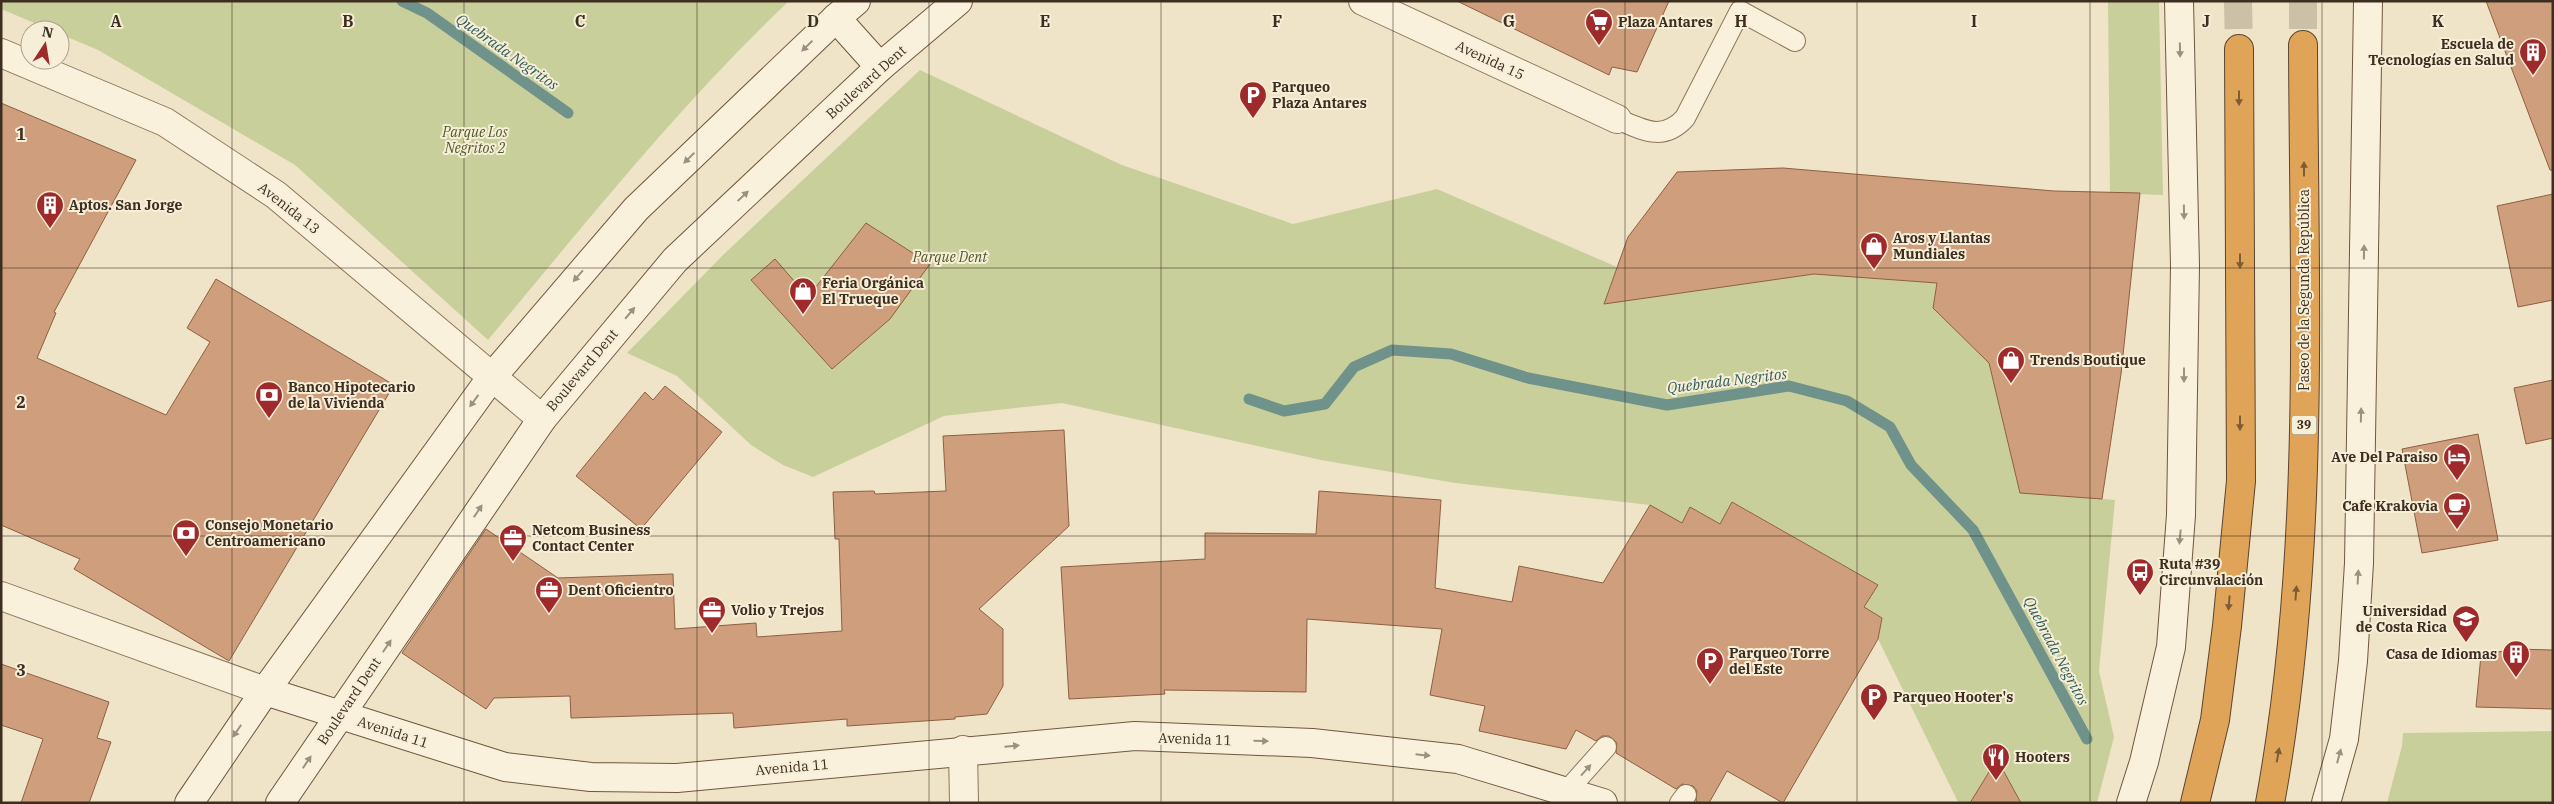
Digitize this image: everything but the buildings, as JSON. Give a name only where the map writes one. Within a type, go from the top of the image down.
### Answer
[{"type":"highway","name":"Paseo de la Segunda República","points":[[2270,803],[2283,730],[2304,475],[2303,45]]},
{"type":"highway","points":[[2195,803],[2215,720],[2227,626],[2241,481],[2239,49]]},
{"type":"street","name":"Boulevard Dent","points":[[280,803],[542,419],[675,260],[880,67],[958,1]]},
{"type":"street","name":"Avenida 15","points":[[1363,1],[1617,119]]},
{"type":"street","points":[[2131,803],[2144,762],[2171,647],[2182,515],[2185,266],[2179,1]]},
{"type":"street","points":[[2326,803],[2344,739],[2353,662],[2359,563],[2374,8]]},
{"type":"street","points":[[189,803],[265,691],[491,378],[636,209],[846,10],[880,67]]},
{"type":"street","name":"Avenida 13","points":[[1,53],[165,122],[268,190],[542,419]]},
{"type":"street","name":"Avenida 11","points":[[1,596],[265,691],[505,767],[591,777],[677,778],[963,750],[1136,736],[1312,744],[1458,759],[1603,803]]},
{"type":"street","points":[[963,750],[964,803]]},
{"type":"lane","points":[[1617,119],[1656,133],[1667,131],[1677,126],[1685,118],[1740,11],[1795,41]]},
{"type":"lane","points":[[1566,792],[1606,747]]},
{"type":"green space","name":"Parque Los Negritos 2","points":[[1,1],[789,1],[748,41],[671,123],[488,340],[295,165],[98,50],[70,38],[70,20],[27,20],[1,9]]},
{"type":"green space","points":[[2108,1],[2159,1],[2163,195],[2110,193]]},
{"type":"green space","name":"Parque Dent","points":[[920,70],[1122,165],[1293,224],[1437,189],[1617,267],[1604,304],[1814,274],[1937,283],[1933,308],[1989,363],[2020,492],[2115,500],[2099,671],[2114,737],[2097,803],[2021,803],[1997,759],[1970,803],[1958,802],[1878,639],[1882,618],[1864,607],[1877,584],[1733,502],[1720,524],[1691,508],[1682,523],[1650,505],[1455,483],[1321,460],[1062,403],[944,416],[813,477],[783,465],[751,445],[677,376],[627,353],[724,254]]},
{"type":"green space","points":[[2553,731],[2553,803],[2387,803],[2402,746],[2403,733]]},
{"type":"waterway","name":"Quebrada Negritos","points":[[402,1],[427,13],[568,113]]},
{"type":"waterway","name":"Quebrada Negritos","points":[[1249,399],[1284,411],[1325,404],[1354,367],[1392,350],[1451,354],[1528,378],[1667,405],[1789,386],[1847,401],[1890,427],[1911,465],[1973,530],[2087,739]]},
{"type":"tunnel","points":[[2238,1],[2239,49]]},
{"type":"tunnel","points":[[2303,1],[2303,45]]},
{"type":"place","name":"Plaza Antares","points":[[1599,46]]},
{"type":"place","name":"Escuela de Tecnologías en Salud","points":[[2533,76]]},
{"type":"place","name":"Parqueo Plaza Antares","points":[[1253,119]]},
{"type":"place","name":"Aptos. San Jorge","points":[[50,229]]},
{"type":"place","name":"Aros y Llantas Mundiales","points":[[1874,270]]},
{"type":"place","name":"Feria Orgánica El Trueque","points":[[803,315]]},
{"type":"place","name":"Trends Boutique","points":[[2011,384]]},
{"type":"place","name":"Banco Hipotecario de la Vivienda","points":[[269,419]]},
{"type":"place","name":"Ave Del Paraiso","points":[[2457,481]]},
{"type":"place","name":"Cafe Krakovia","points":[[2457,530]]},
{"type":"place","name":"Consejo Monetario Centroamericano","points":[[186,557]]},
{"type":"place","name":"Netcom Business Contact Center","points":[[513,562]]},
{"type":"place","name":"Ruta #39 Circunvalación","points":[[2140,596]]},
{"type":"place","name":"Dent Oficientro","points":[[549,614]]},
{"type":"place","name":"Volio y Trejos","points":[[712,634]]},
{"type":"place","name":"Universidad de Costa Rica","points":[[2466,643]]},
{"type":"place","name":"Casa de Idiomas","points":[[2516,678]]},
{"type":"place","name":"Parqueo Torre del Este","points":[[1710,685]]},
{"type":"place","name":"Parqueo Hooter's","points":[[1874,721]]},
{"type":"place","name":"Hooters","points":[[1996,781]]}]
